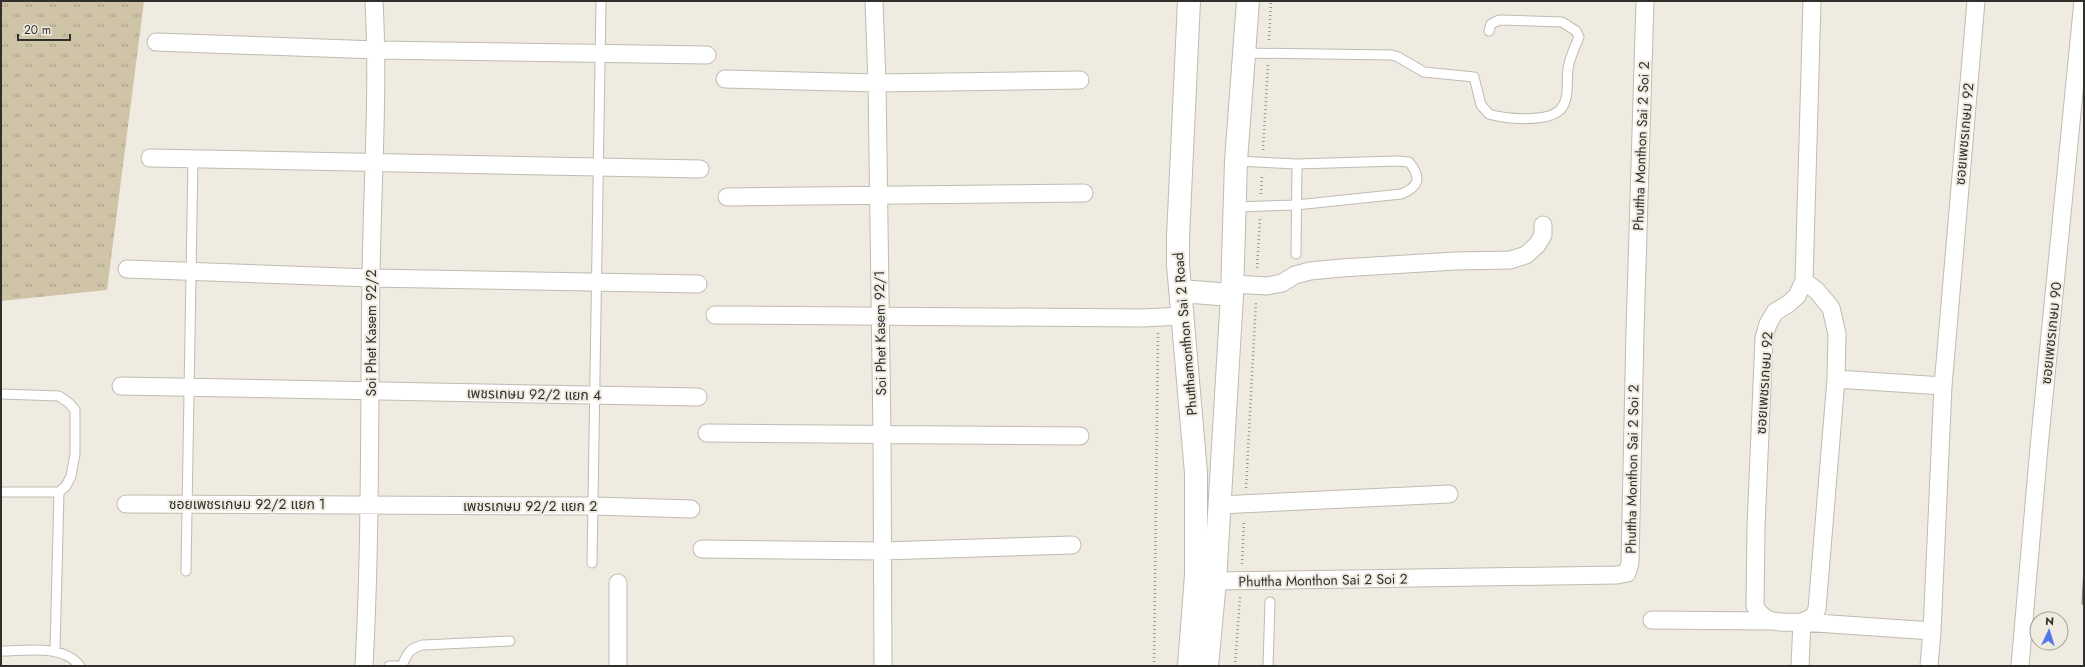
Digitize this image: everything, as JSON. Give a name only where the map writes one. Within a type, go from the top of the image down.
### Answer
[{"type":"main road","name":"Phutthamonthon Sai 2 Road","points":[[1189,666],[1196,575],[1197,509],[1194,428],[1182,316],[1178,237],[1190,1]]},
{"type":"main road","points":[[1207,666],[1215,581],[1233,290],[1236,161],[1248,1]]},
{"type":"main road","points":[[1180,291],[1233,290]]},
{"type":"street","name":"Soi Phet Kasem 92/2","points":[[364,666],[368,594],[371,278],[377,50],[374,1]]},
{"type":"street","name":"Soi Phet Kasem 92/1","points":[[874,1],[877,83],[884,666]]},
{"type":"street","name":"Phuttha Monthon Sai 2 Soi 2","points":[[1215,581],[1617,575],[1627,573],[1630,563],[1635,330],[1645,1]]},
{"type":"street","name":"ซอยเพชรเกษม 92","points":[[1768,621],[1759,614],[1755,606],[1764,338],[1768,324],[1775,312],[1788,304],[1796,296],[1804,281],[1812,1]]},
{"type":"street","name":"ซอยเพชรเกษม 92","points":[[1929,666],[1932,631],[1943,386],[1976,1]]},
{"type":"street","name":"ซอยเพชรเกษม 90","points":[[2020,666],[2040,439],[2083,1]]},
{"type":"street","points":[[156,42],[377,50],[601,52],[707,55]]},
{"type":"street","points":[[725,79],[877,83],[1080,80]]},
{"type":"street","points":[[150,158],[700,169]]},
{"type":"street","points":[[727,197],[1084,193]]},
{"type":"street","points":[[1233,290],[1256,285],[1282,283],[1295,275],[1310,271],[1455,261],[1510,260],[1526,255],[1537,245],[1543,235],[1543,225]]},
{"type":"street","points":[[127,269],[371,278],[698,284]]},
{"type":"street","points":[[1802,622],[1813,617],[1818,609],[1836,379],[1837,334],[1831,308],[1818,291],[1804,281]]},
{"type":"street","points":[[715,315],[880,318],[1182,316]]},
{"type":"street","points":[[1836,379],[1943,386]]},
{"type":"street","name":"เพชรเกษม 92/2 แยก 4","points":[[121,386],[698,397]]},
{"type":"street","points":[[707,433],[1080,436]]},
{"type":"street","points":[[1219,505],[1449,494]]},
{"type":"street","name":"ซอยเพชรเกษม 92/2 แยก 1","points":[[126,504],[369,505]]},
{"type":"street","name":"เพชรเกษม 92/2 แยก 2","points":[[369,505],[594,506],[691,509]]},
{"type":"street","points":[[702,549],[882,551],[1072,545]]},
{"type":"street","points":[[618,583],[618,666]]},
{"type":"street","points":[[1652,620],[1802,622],[1932,631]]},
{"type":"street","points":[[1800,666],[1802,622]]},
{"type":"lane","points":[[592,563],[601,1]]},
{"type":"lane","points":[[1244,53],[1392,55],[1424,72],[1474,77],[1481,105],[1488,114],[1525,119],[1551,115],[1561,108],[1567,91],[1568,69],[1579,37],[1576,31],[1562,22],[1498,20],[1491,24],[1489,31]]},
{"type":"lane","points":[[186,571],[193,158]]},
{"type":"lane","points":[[1235,207],[1296,205],[1401,194],[1412,190],[1417,182],[1416,170],[1409,162],[1397,160],[1297,164],[1236,161]]},
{"type":"lane","points":[[1296,254],[1297,164]]},
{"type":"lane","points":[[1,394],[58,396],[69,403],[75,410],[75,454],[71,476],[66,486],[59,492],[1,492]]},
{"type":"lane","points":[[55,651],[59,492]]},
{"type":"lane","points":[[1268,666],[1270,602]]},
{"type":"lane","points":[[389,666],[402,666],[406,655],[412,648],[423,645],[510,641]]},
{"type":"lane","points":[[1,651],[55,651],[76,660],[80,666]]},
{"type":"path","points":[[1235,666],[1241,581],[1271,1]]},
{"type":"path","points":[[1154,666],[1159,317]]},
{"type":"green space","points":[[1,1],[144,1],[107,290],[1,301]]},
{"type":"building","points":[[2084,567],[2084,604],[2082,604]]}]
